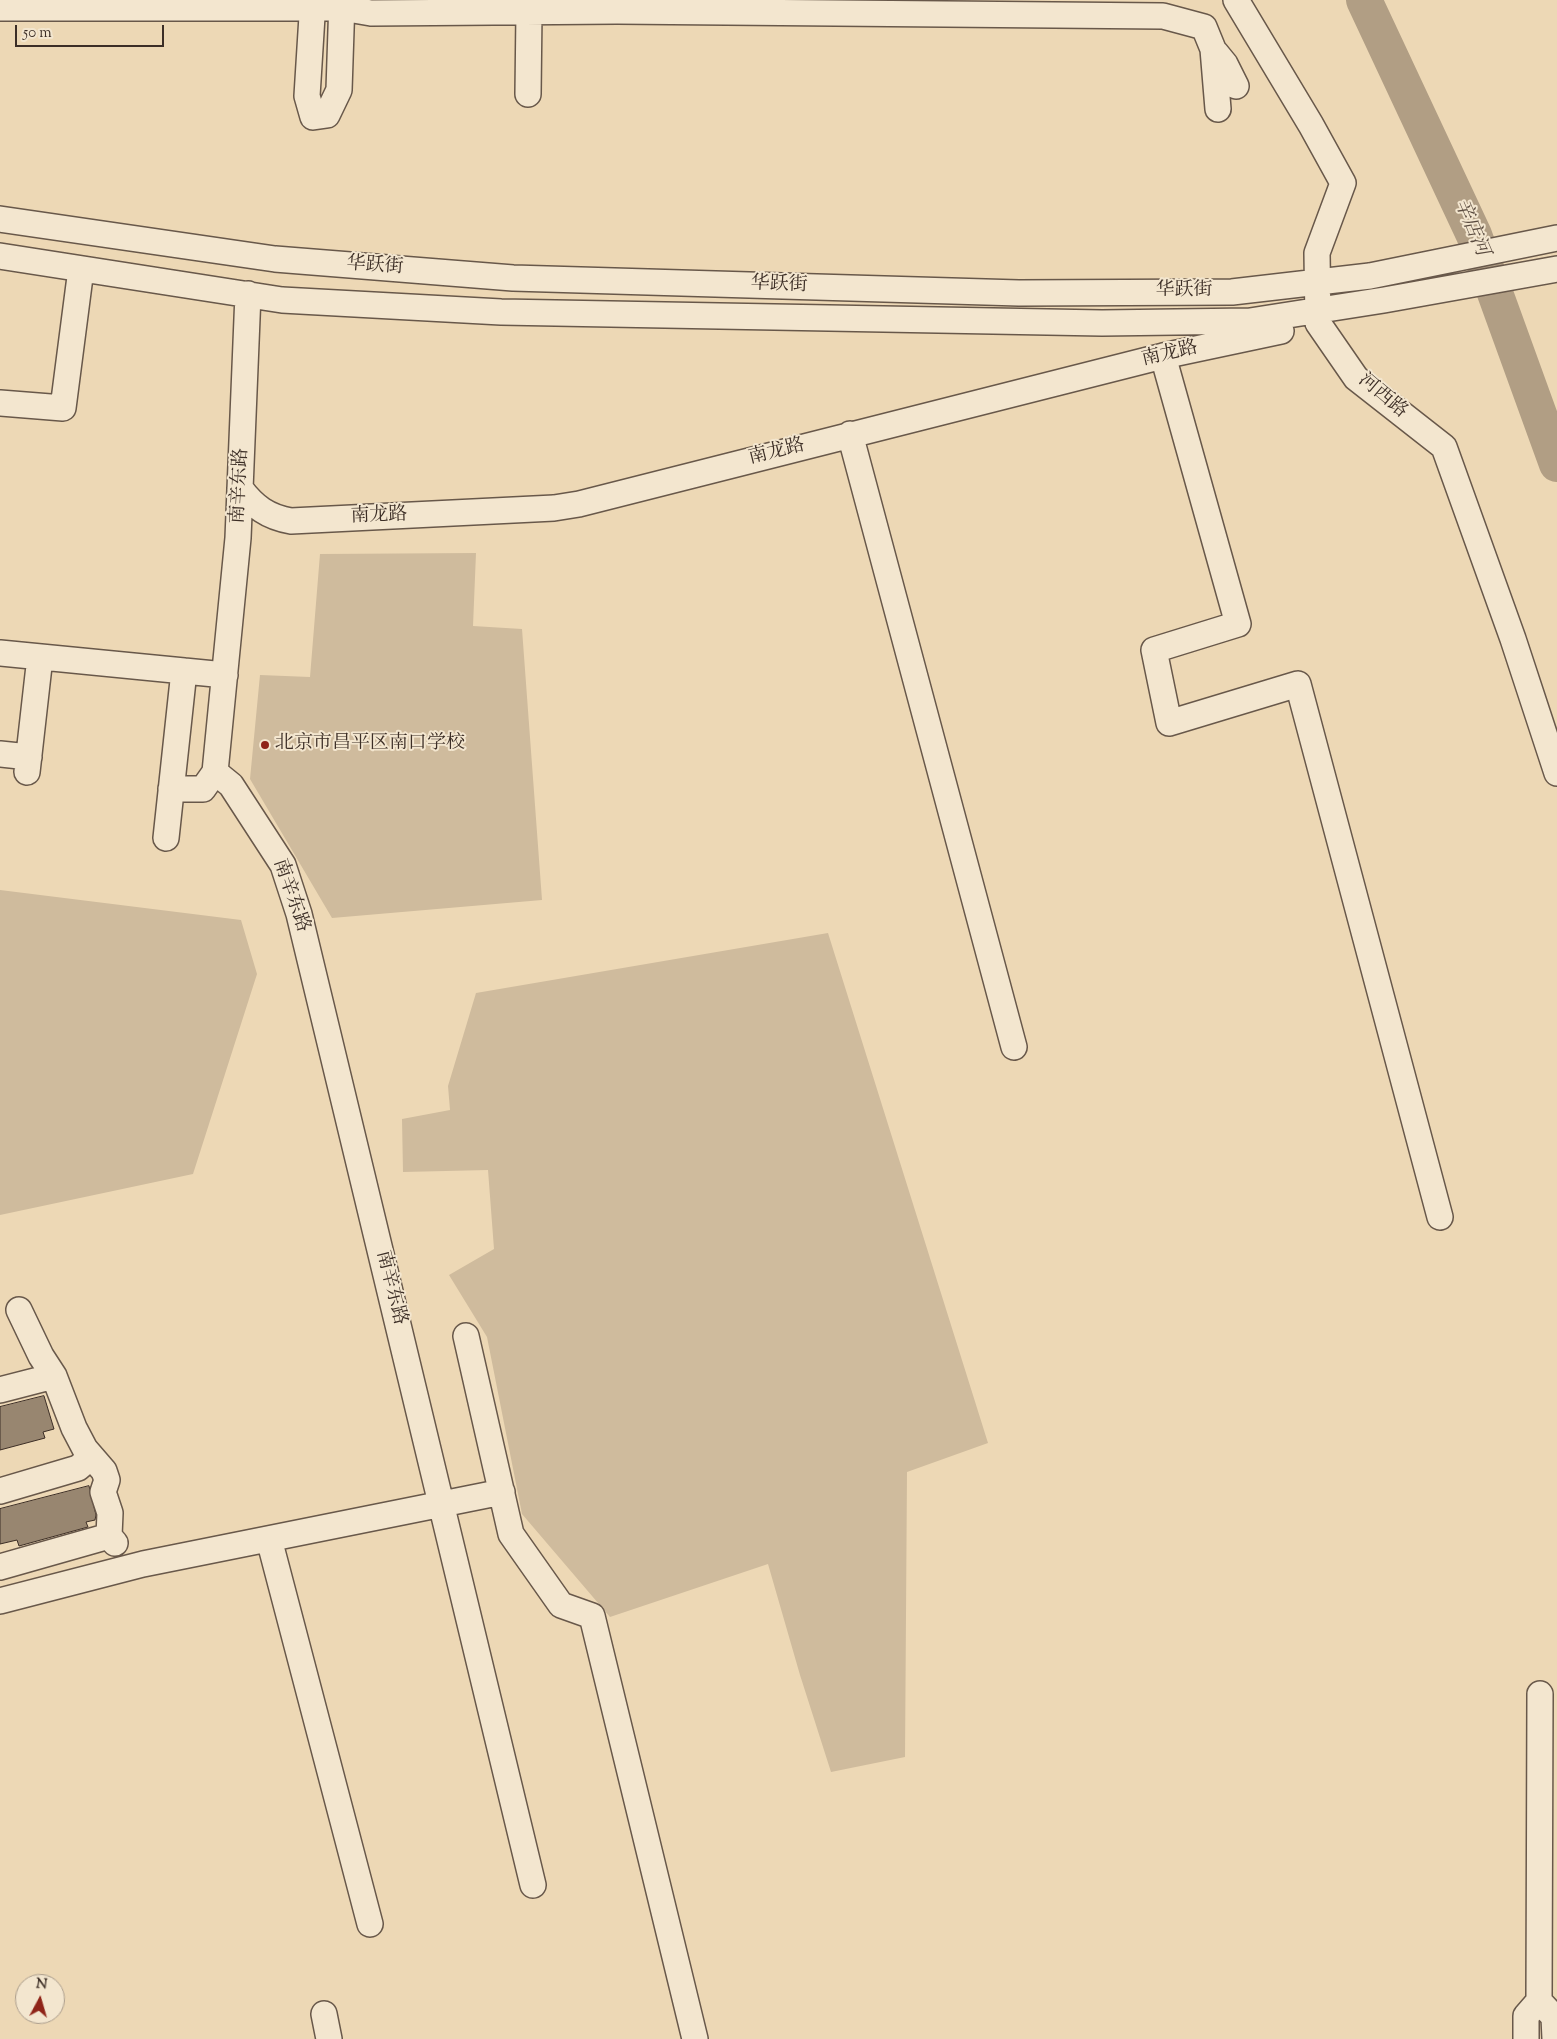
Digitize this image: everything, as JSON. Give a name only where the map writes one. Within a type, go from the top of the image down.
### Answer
[{"type":"street","points":[[1236,0],[1311,125],[1343,183],[1317,253],[1318,317]]},
{"type":"street","points":[[313,4],[307,96],[313,116],[327,115],[339,90],[342,4]]},
{"type":"street","points":[[0,8],[342,4],[372,13],[529,12],[618,6],[1163,16],[1204,27],[1213,49],[1225,64],[1236,86]]},
{"type":"street","points":[[528,94],[529,12]]},
{"type":"street","points":[[1213,49],[1218,109]]},
{"type":"street","name":"华跃街","points":[[0,218],[275,259],[513,278],[1020,293],[1232,292],[1370,276],[1557,238]]},
{"type":"street","name":"华跃街","points":[[0,256],[282,300],[501,312],[1102,323],[1250,321],[1318,317],[1384,300],[1557,269]]},
{"type":"street","points":[[0,403],[63,408],[81,269]]},
{"type":"street","name":"南辛东路","points":[[248,294],[238,538],[215,772],[231,786],[284,865],[299,914],[533,1885]]},
{"type":"street","name":"南龙路","points":[[240,488],[257,508],[276,519],[291,521],[534,511],[579,504],[1318,317]]},
{"type":"street","name":"河西路","points":[[1318,317],[1356,378],[1444,448],[1513,639],[1557,773]]},
{"type":"street","points":[[1163,356],[1238,624],[1154,650],[1169,723],[1298,684],[1440,1217]]},
{"type":"street","points":[[850,434],[1014,1046]]},
{"type":"street","points":[[0,654],[225,675]]},
{"type":"street","points":[[0,754],[28,764],[40,657]]},
{"type":"street","points":[[166,838],[184,671]]},
{"type":"street","points":[[171,789],[203,790],[215,772]]},
{"type":"street","points":[[0,1567],[112,1540],[110,1514],[103,1492],[107,1480],[104,1471],[91,1457],[74,1428],[54,1376],[41,1356],[19,1310]]},
{"type":"street","points":[[466,1336],[511,1534],[561,1606],[592,1616],[695,2039]]},
{"type":"street","points":[[0,1390],[54,1376]]},
{"type":"street","points":[[0,1491],[78,1468],[91,1457]]},
{"type":"street","points":[[0,1600],[144,1564],[502,1492]]},
{"type":"street","points":[[269,1538],[370,1924]]},
{"type":"street","points":[[1526,2039],[1526,2016],[1538,2001],[1548,1804],[1541,1694]]},
{"type":"street","points":[[1538,2001],[1554,2017],[1554,2039]]},
{"type":"street","points":[[324,2014],[329,2039]]},
{"type":"shaded area","points":[[476,553],[473,626],[522,629],[542,900],[332,918],[250,779],[260,675],[310,677],[320,554]]},
{"type":"shaded area","points":[[0,890],[241,920],[257,974],[193,1174],[0,1215]]},
{"type":"shaded area","points":[[828,933],[988,1443],[907,1472],[905,1757],[831,1772],[800,1675],[768,1564],[610,1617],[522,1514],[487,1337],[449,1275],[494,1249],[488,1170],[403,1172],[402,1119],[450,1110],[448,1086],[476,993]]},
{"type":"building","points":[[44,1396],[54,1429],[43,1432],[45,1438],[0,1450],[0,1407]]},
{"type":"building","points":[[89,1486],[96,1515],[95,1520],[86,1522],[88,1527],[19,1546],[17,1540],[0,1544],[0,1509]]},
{"type":"waterway","name":"辛店河","points":[[1364,0],[1474,235],[1557,464]]},
{"type":"place","name":"北京市昌平区南口学校","points":[[265,745]]}]
